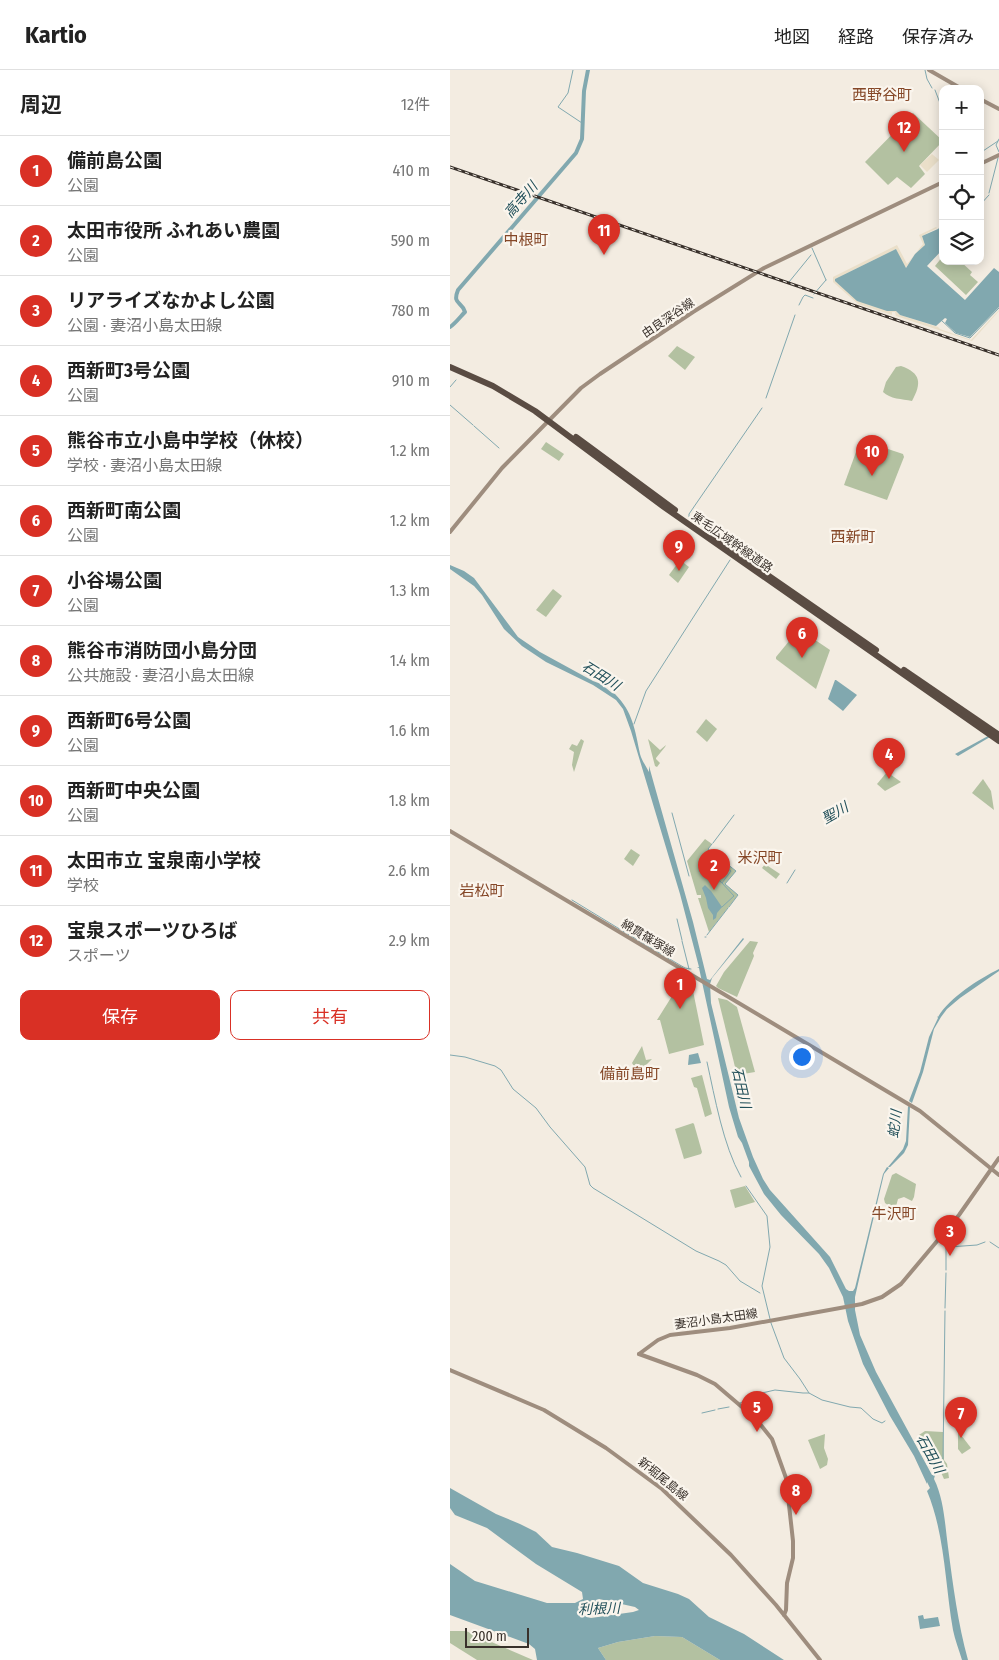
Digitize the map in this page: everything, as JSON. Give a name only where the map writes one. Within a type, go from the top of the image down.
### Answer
[{"type":"highway","name":"東毛広域幹線道路","points":[[450,366],[505,390],[528,403],[594,449],[684,517],[995,735]]},
{"type":"main road","points":[[929,70],[955,85]]},
{"type":"main road","points":[[984,101],[999,109]]},
{"type":"main road","points":[[984,162],[999,155]]},
{"type":"main road","name":"由良深谷線","points":[[450,532],[502,468],[581,388],[740,282],[778,261],[939,184]]},
{"type":"main road","name":"綿貫篠塚線","points":[[450,831],[913,1107],[938,1124],[999,1175]]},
{"type":"main road","points":[[991,1169],[999,1158]]},
{"type":"main road","name":"妻沼小島太田線","points":[[784,1615],[786,1610],[787,1583],[794,1556],[793,1536],[786,1478],[772,1439],[759,1422],[714,1384],[697,1375],[640,1354],[667,1336],[770,1321],[841,1308],[877,1299],[902,1284],[959,1215],[991,1169]]},
{"type":"main road","name":"新堀尾島線","points":[[450,1370],[538,1407],[601,1445],[662,1489],[735,1559],[820,1660]]},
{"type":"green space","points":[[913,113],[939,137],[939,145],[919,166],[925,174],[911,188],[897,177],[888,185],[865,162]]},
{"type":"green space","points":[[939,261],[939,265],[964,265],[972,272],[970,275],[978,282],[966,295],[935,266]]},
{"type":"green space","points":[[677,346],[695,357],[685,370],[668,356]]},
{"type":"green space","points":[[901,366],[913,372],[918,379],[917,389],[912,401],[893,397],[883,392],[886,382],[896,367]]},
{"type":"green space","points":[[861,440],[903,454],[904,457],[887,500],[844,485]]},
{"type":"green space","points":[[546,442],[564,454],[559,461],[541,449]]},
{"type":"green space","points":[[680,560],[689,567],[678,583],[669,575]]},
{"type":"green space","points":[[553,589],[562,596],[546,617],[536,610]]},
{"type":"green space","points":[[799,629],[830,650],[816,689],[776,659]]},
{"type":"green space","points":[[706,719],[717,729],[707,742],[696,732]]},
{"type":"green space","points":[[581,739],[584,741],[574,772],[572,765],[574,752],[569,749],[572,744],[577,746]]},
{"type":"green space","points":[[648,739],[660,750],[666,745],[656,758],[660,763],[657,767],[655,766]]},
{"type":"green space","points":[[887,772],[901,782],[885,791],[877,784]]},
{"type":"green space","points":[[983,779],[991,791],[994,810],[972,793]]},
{"type":"green space","points":[[705,839],[712,844],[708,849],[736,871],[725,884],[738,895],[709,932],[698,898],[701,898],[701,895],[697,895],[687,861]]},
{"type":"green space","points":[[631,849],[640,855],[633,866],[624,859]]},
{"type":"green space","points":[[765,864],[780,874],[776,879],[762,868]]},
{"type":"green space","points":[[750,941],[758,942],[737,997],[716,986],[724,972]]},
{"type":"green space","points":[[684,977],[691,981],[704,1045],[669,1054],[660,1020],[657,1020]]},
{"type":"green space","points":[[718,998],[727,1000],[737,1007],[755,1072],[737,1075]]},
{"type":"green space","points":[[642,1046],[646,1060],[652,1059],[638,1073],[632,1063]]},
{"type":"green space","points":[[702,1075],[712,1114],[705,1117],[697,1088],[694,1087],[691,1078]]},
{"type":"green space","points":[[693,1123],[702,1152],[701,1154],[684,1159],[675,1129]]},
{"type":"green space","points":[[896,1173],[916,1184],[912,1201],[904,1197],[898,1199],[895,1210],[885,1203],[884,1199],[892,1175]]},
{"type":"green space","points":[[745,1186],[755,1202],[735,1208],[730,1190]]},
{"type":"green space","points":[[925,1431],[943,1432],[944,1460],[947,1464],[949,1478],[944,1479],[935,1459],[919,1435]]},
{"type":"green space","points":[[958,1431],[971,1448],[962,1454],[958,1449]]},
{"type":"green space","points":[[825,1434],[824,1448],[828,1459],[827,1465],[820,1469],[808,1440]]},
{"type":"green space","points":[[450,1631],[466,1631],[533,1660],[477,1660],[450,1643]]},
{"type":"green space","points":[[655,1636],[682,1637],[720,1660],[606,1660],[598,1648],[618,1642]]},
{"type":"shaded area","points":[[932,154],[939,160],[927,172],[920,165]]},
{"type":"shaded area","points":[[936,227],[922,236],[925,245],[915,254],[923,244],[919,235]]},
{"type":"shaded area","points":[[897,245],[907,264],[915,254],[905,269],[896,249],[835,279],[835,281],[896,311],[900,315],[971,340],[999,310],[972,341],[896,316],[895,312],[892,312],[892,315],[858,304],[833,282],[833,277]]},
{"type":"water","points":[[938,229],[939,253],[927,266],[965,300],[994,268],[999,272],[999,307],[970,337],[956,333],[945,323],[947,319],[945,318],[936,326],[900,315],[896,311],[887,311],[857,301],[835,281],[835,279],[896,249],[906,268],[915,254],[925,245],[922,236]]},
{"type":"water","points":[[450,565],[474,578],[518,637],[540,652],[601,684],[615,694],[630,715],[641,757],[649,772],[649,766],[707,979],[710,980],[744,939],[712,978],[710,984],[711,1003],[739,1118],[753,1157],[770,1190],[830,1257],[846,1289],[849,1291],[853,1291],[855,1288],[883,1174],[887,1167],[889,1168],[884,1174],[855,1297],[855,1310],[860,1335],[876,1372],[932,1475],[935,1475],[934,1479],[944,1512],[952,1576],[968,1660],[962,1660],[953,1630],[938,1524],[927,1491],[930,1488],[863,1364],[848,1321],[843,1297],[829,1268],[819,1254],[781,1215],[764,1194],[749,1166],[742,1143],[738,1137],[729,1107],[699,968],[697,968],[699,967],[680,894],[623,709],[616,700],[593,685],[546,662],[522,646],[504,629],[474,586],[450,569]]},
{"type":"water","points":[[835,680],[857,695],[843,711],[828,699]]},
{"type":"water","points":[[988,736],[990,737],[958,756],[955,754]]},
{"type":"water","points":[[705,885],[722,907],[713,920],[713,915],[708,908],[702,888]]},
{"type":"water","points":[[999,969],[999,971],[960,998],[941,1017],[934,1029],[923,1072],[912,1103],[909,1101],[920,1072],[929,1037],[938,1018],[937,1016],[966,989]]},
{"type":"water","points":[[698,1053],[701,1063],[688,1065],[689,1055]]},
{"type":"water","points":[[908,1106],[910,1107],[908,1145],[904,1153],[888,1167],[903,1149],[906,1141]]},
{"type":"water","points":[[450,1488],[496,1514],[536,1532],[552,1547],[619,1566],[643,1583],[689,1599],[709,1617],[744,1634],[784,1660],[720,1660],[682,1637],[655,1636],[618,1642],[598,1648],[606,1660],[537,1660],[535,1649],[529,1644],[450,1615],[450,1564],[475,1581],[547,1603],[575,1603],[583,1599],[582,1592],[536,1564],[487,1528],[455,1515],[450,1508]],"holes":[[[599,1599],[635,1607],[639,1610],[591,1618],[585,1616],[584,1611]]]},
{"type":"water","points":[[923,1615],[924,1619],[938,1617],[940,1626],[920,1629],[918,1616]]},
{"type":"waterway","points":[[573,70],[568,93],[558,107],[582,123]]},
{"type":"waterway","name":"高寺川","points":[[450,327],[465,312],[456,298],[458,290],[576,153],[582,139],[584,91],[588,70]]},
{"type":"waterway","points":[[925,70],[932,88]]},
{"type":"waterway","points":[[935,90],[939,100]]},
{"type":"waterway","points":[[999,139],[996,145],[999,152]]},
{"type":"waterway","points":[[984,150],[998,141]]},
{"type":"waterway","points":[[989,193],[998,158]]},
{"type":"waterway","points":[[984,201],[989,195]]},
{"type":"waterway","points":[[812,248],[826,280]]},
{"type":"waterway","points":[[789,282],[811,255]]},
{"type":"waterway","points":[[814,294],[826,280]]},
{"type":"waterway","points":[[799,305],[805,295],[813,298]]},
{"type":"waterway","points":[[941,320],[955,333],[970,338],[999,308]]},
{"type":"waterway","points":[[766,398],[795,315]]},
{"type":"waterway","points":[[450,387],[456,380]]},
{"type":"waterway","points":[[450,405],[473,425]]},
{"type":"waterway","points":[[736,549],[689,517],[689,514],[762,408]]},
{"type":"waterway","points":[[474,426],[499,448]]},
{"type":"waterway","points":[[634,724],[646,691],[730,560]]},
{"type":"waterway","points":[[672,813],[689,876]]},
{"type":"waterway","points":[[713,843],[734,815]]},
{"type":"waterway","points":[[712,844],[708,849],[736,871],[725,884],[738,895],[729,907]]},
{"type":"waterway","points":[[707,854],[731,871],[722,883],[734,896],[722,907]]},
{"type":"waterway","name":"聖川","points":[[787,883],[795,870]]},
{"type":"waterway","points":[[699,871],[708,871],[722,883]]},
{"type":"waterway","points":[[572,900],[654,950]]},
{"type":"waterway","points":[[707,935],[728,908]]},
{"type":"waterway","points":[[677,919],[682,940]]},
{"type":"waterway","points":[[682,941],[689,969]]},
{"type":"waterway","points":[[656,951],[685,968],[691,969]]},
{"type":"waterway","points":[[450,1055],[465,1057],[495,1066],[501,1070],[513,1089],[536,1108],[585,1167],[590,1185],[593,1188],[696,1251],[726,1265],[740,1281],[760,1293]]},
{"type":"waterway","points":[[707,1062],[724,1136],[741,1177]]},
{"type":"waterway","points":[[746,1186],[767,1216],[770,1247],[762,1286],[771,1323],[784,1358],[809,1393]]},
{"type":"waterway","points":[[949,1247],[977,1245],[985,1242]]},
{"type":"waterway","points":[[990,1242],[999,1248]]},
{"type":"waterway","points":[[946,1248],[946,1270]]},
{"type":"waterway","points":[[945,1308],[946,1273]]},
{"type":"waterway","name":"石田川","points":[[943,1459],[945,1311]]},
{"type":"waterway","points":[[740,1403],[762,1393],[775,1390],[809,1393],[822,1400],[861,1408],[873,1419],[882,1423],[885,1421]]},
{"type":"waterway","points":[[718,1409],[729,1407]]},
{"type":"waterway","points":[[702,1413],[715,1410]]},
{"type":"railway","points":[[450,167],[999,355]]},
{"type":"place","name":"宝泉スポーツひろば","points":[[904,152]]},
{"type":"place","name":"太田市立 宝泉南小学校","points":[[604,255]]},
{"type":"place","name":"西新町中央公園","points":[[872,476]]},
{"type":"place","name":"西新町6号公園","points":[[679,571]]},
{"type":"place","name":"西新町南公園","points":[[802,658]]},
{"type":"place","name":"西新町3号公園","points":[[889,779]]},
{"type":"place","name":"太田市役所 ふれあい農園","points":[[714,890]]},
{"type":"place","name":"備前島公園","points":[[680,1009]]},
{"type":"place","name":"リアライズなかよし公園","points":[[950,1256]]},
{"type":"place","name":"熊谷市立小島中学校（休校）","points":[[757,1432]]},
{"type":"place","name":"小谷場公園","points":[[961,1438]]},
{"type":"place","name":"熊谷市消防団小島分団","points":[[796,1515]]},
{"type":"district","name":"西野谷町","points":[[882,95]]},
{"type":"district","name":"中根町","points":[[526,240]]},
{"type":"district","name":"西新町","points":[[853,537]]},
{"type":"district","name":"米沢町","points":[[760,858]]},
{"type":"district","name":"岩松町","points":[[482,891]]},
{"type":"district","name":"備前島町","points":[[630,1074]]},
{"type":"district","name":"牛沢町","points":[[894,1214]]},
{"type":"water label","name":"蛇川","points":[[895,1124]]},
{"type":"water label","name":"利根川","points":[[599,1609]]}]
